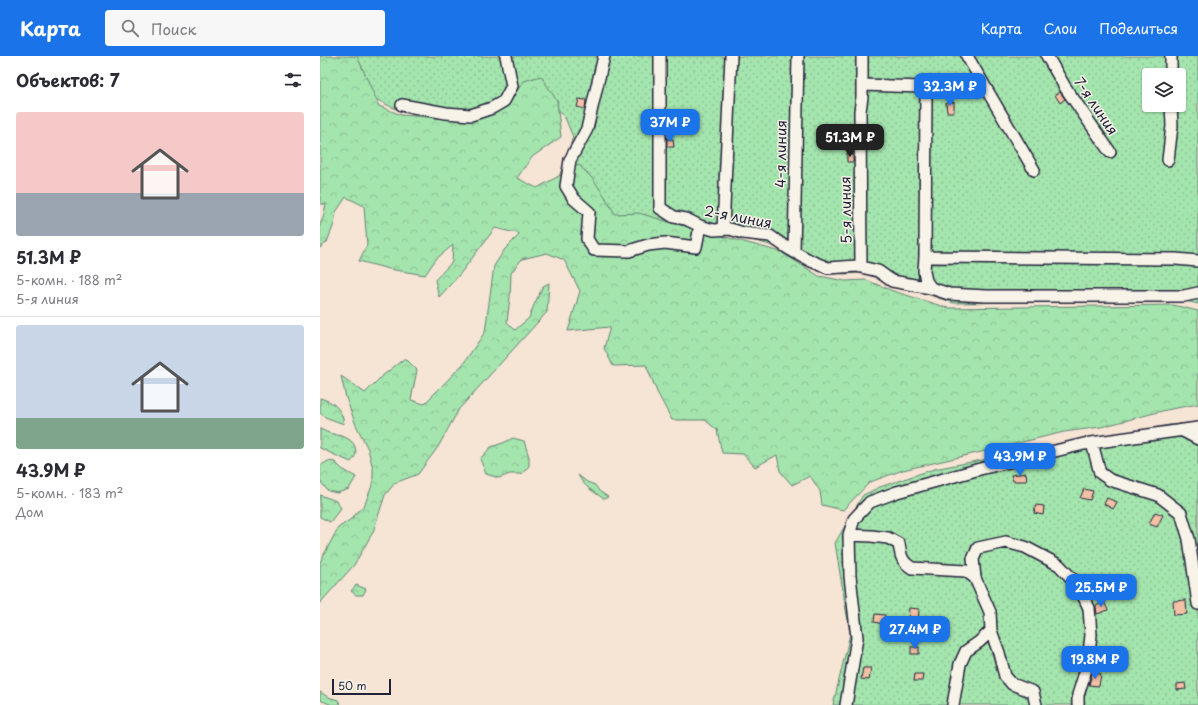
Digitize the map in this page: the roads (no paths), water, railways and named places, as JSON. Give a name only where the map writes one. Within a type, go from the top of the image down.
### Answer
[{"type":"street","points":[[402,105],[446,113],[472,115],[492,108],[504,101],[512,86],[506,56]]},
{"type":"street","points":[[604,56],[587,129],[570,160],[566,186],[574,199],[589,212],[587,239],[594,250],[630,251],[648,245],[665,243],[696,247],[700,226]]},
{"type":"street","name":"2-я линия","points":[[660,56],[660,208],[674,217],[686,219],[700,226],[714,230],[730,229],[743,233],[770,236],[794,252],[828,268],[862,267],[878,271],[892,280],[931,288],[949,294],[986,296],[1184,296],[1198,293]]},
{"type":"street","points":[[723,229],[731,56]]},
{"type":"street","name":"4-я линия","points":[[794,252],[798,56]]},
{"type":"street","name":"5-я линия","points":[[862,56],[860,111],[862,267]]},
{"type":"street","points":[[966,56],[1034,170]]},
{"type":"street","name":"7-я линия","points":[[1047,56],[1065,87],[1110,152]]},
{"type":"street","points":[[1171,56],[1171,68]]},
{"type":"street","points":[[862,85],[922,87],[926,93],[924,271],[926,282],[931,288]]},
{"type":"street","points":[[1168,160],[1172,126],[1171,112]]},
{"type":"street","points":[[925,256],[1176,259],[1198,261]]},
{"type":"street","points":[[846,705],[857,638],[850,576],[849,536],[854,519],[870,502],[890,494],[980,469],[1084,444],[1198,428]]},
{"type":"street","points":[[1182,431],[1198,439]]},
{"type":"street","points":[[1092,443],[1100,473],[1110,480],[1158,495],[1181,513],[1189,539],[1198,604]]},
{"type":"street","points":[[849,536],[888,538],[899,544],[904,563],[912,568],[966,571],[975,578]]},
{"type":"street","points":[[1036,705],[1033,692],[1012,684],[1005,676],[1000,653],[991,631],[990,612],[975,578],[974,559],[978,548],[1006,542],[1025,547],[1059,565],[1078,585],[1089,608],[1091,635],[1088,663],[1078,695],[1078,705]]},
{"type":"street","points":[[954,705],[960,664],[966,651],[980,642],[991,631]]}]
